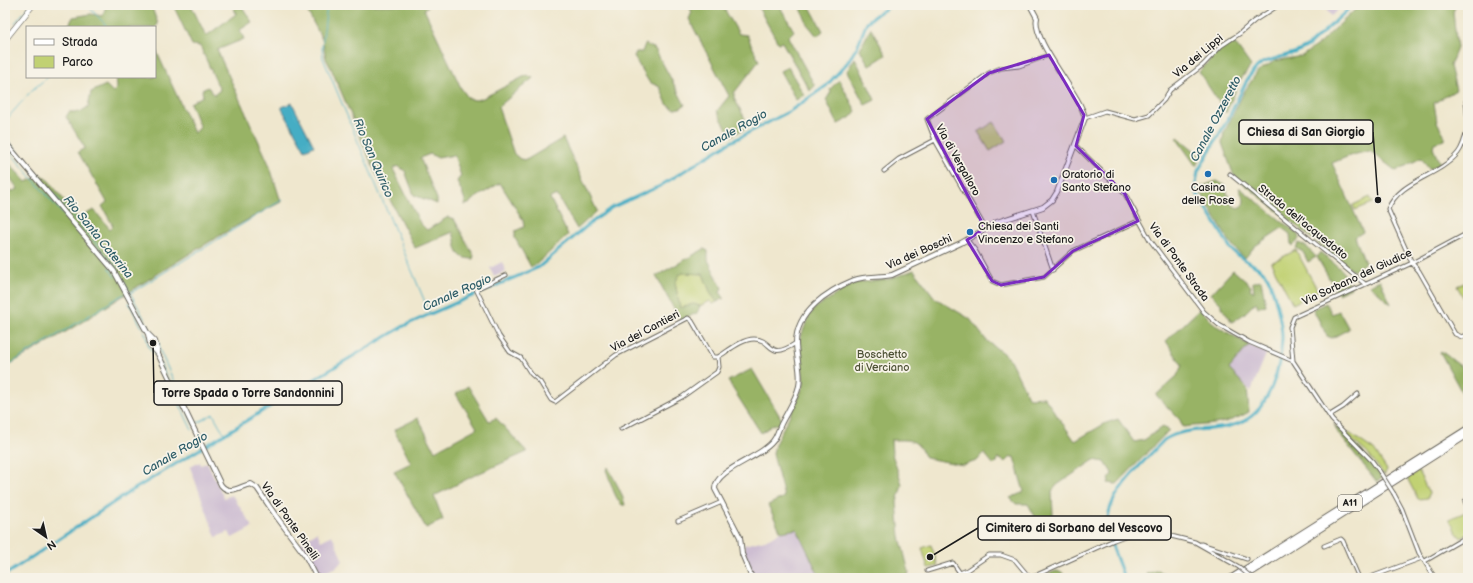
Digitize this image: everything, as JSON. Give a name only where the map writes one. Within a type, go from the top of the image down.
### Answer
[{"type":"highway","name":"A11","points":[[1232,578],[1468,429]]},
{"type":"highway","name":"A11","points":[[1242,578],[1468,434]]},
{"type":"main road","points":[[5,40],[33,5]]},
{"type":"street","points":[[1030,5],[1037,18],[1037,28],[1049,56],[1080,106],[1085,118],[1075,145]]},
{"type":"street","name":"Via dei Lippi","points":[[1085,118],[1105,111],[1136,119],[1149,115],[1164,100],[1170,90],[1203,66],[1221,46],[1239,34],[1254,21],[1280,5]]},
{"type":"street","name":"Via di Vergalloro","points":[[985,228],[935,140],[927,119],[989,73],[1000,68],[1019,66],[1049,56]]},
{"type":"street","points":[[1468,97],[1466,101],[1468,123]]},
{"type":"street","points":[[1468,127],[1459,152],[1450,161],[1395,195],[1390,204],[1388,213],[1412,263],[1419,271],[1454,334],[1462,337],[1468,333]]},
{"type":"street","points":[[884,171],[899,159],[935,140]]},
{"type":"street","name":"Via di Ponte Pinelli","points":[[5,142],[114,271],[148,334],[150,344],[158,354],[224,488],[231,491],[251,484],[257,488],[305,555],[317,578]]},
{"type":"street","name":"Via dei Boschi","points":[[752,578],[742,554],[740,537],[715,489],[716,481],[725,473],[769,447],[775,438],[800,384],[796,343],[798,328],[803,315],[812,306],[832,292],[856,279],[882,277],[892,274],[967,240],[985,228],[1009,217],[1043,207],[1052,200],[1075,145]]},
{"type":"street","name":"Via di Ponte Strada","points":[[1075,145],[1125,194],[1138,221],[1163,258],[1211,319],[1249,342],[1293,361]]},
{"type":"street","name":"Strada dell'acquedotto","points":[[1230,174],[1365,284]]},
{"type":"street","points":[[1033,211],[1053,270]]},
{"type":"street","points":[[967,240],[975,250],[992,281],[998,285],[1044,277],[1073,251],[1138,221]]},
{"type":"street","name":"Via Sorbano del Giudice","points":[[1293,361],[1290,328],[1294,317],[1412,263],[1468,233]]},
{"type":"street","name":"Via dei Cantieri","points":[[506,275],[478,286],[477,290],[499,336],[510,352],[524,360],[531,374],[540,382],[551,400],[555,402],[616,355],[688,318],[692,320],[711,355],[718,357]]},
{"type":"street","points":[[621,429],[682,397],[717,372],[719,367],[718,357],[742,343],[752,339],[761,341],[776,351],[783,351],[796,343]]},
{"type":"street","points":[[1293,361],[1330,415],[1380,472],[1394,494],[1424,560],[1435,578]]},
{"type":"street","points":[[1330,415],[1344,407],[1358,394]]},
{"type":"street","points":[[1468,499],[1465,501],[1468,508]]},
{"type":"street","points":[[678,521],[722,502]]},
{"type":"street","points":[[927,571],[953,563],[960,573],[989,555],[1001,554],[1015,560],[1030,578],[1114,540],[1143,529],[1218,548],[1248,559]]},
{"type":"street","points":[[1368,578],[1424,560],[1468,536]]},
{"type":"street","points":[[1324,546],[1341,539],[1359,578]]},
{"type":"street","points":[[1195,542],[1239,567],[1252,578]]},
{"type":"street","points":[[1326,578],[1331,578]]},
{"type":"highlighted area","points":[[1049,55],[1084,115],[1076,146],[1125,194],[1138,221],[1073,251],[1044,277],[1001,285],[992,281],[967,240],[985,228],[927,119],[989,73]]},
{"type":"shaded area","points":[[1323,5],[1343,5],[1331,16]]},
{"type":"shaded area","points":[[502,262],[506,271],[494,277],[490,268]]},
{"type":"shaded area","points":[[1249,345],[1267,352],[1251,391],[1229,370]]},
{"type":"shaded area","points":[[200,462],[201,465],[207,462],[224,498],[232,495],[253,527],[232,538],[229,532],[216,537],[190,467]]},
{"type":"shaded area","points":[[797,529],[820,578],[754,578],[745,554],[744,545],[765,540],[781,532]]},
{"type":"shaded area","points":[[317,532],[321,541],[332,535],[343,561],[335,568],[320,574],[301,542]]},
{"type":"green space","points":[[106,5],[151,5],[158,24],[156,27],[68,26],[73,17],[91,14],[103,16]]},
{"type":"green space","points":[[173,5],[191,5],[206,36],[236,14],[233,5],[241,5],[252,22],[240,30],[244,39],[217,50],[269,164],[281,202],[213,239],[80,323],[5,367],[5,194],[18,189],[5,168],[7,161],[26,182],[41,175],[49,181],[78,218],[94,210],[110,229],[113,226],[102,206],[107,202],[78,152],[85,148],[66,117],[69,112],[80,112],[88,107],[91,92],[106,85],[113,92],[117,88],[116,78],[156,78],[156,50],[194,133],[200,128],[190,103],[203,96],[202,90],[208,87],[214,95],[220,90],[200,46],[192,45]]},
{"type":"green space","points":[[304,5],[430,5],[424,9],[461,88],[469,99],[476,100],[483,98],[527,75],[533,78],[498,107],[514,154],[520,159],[526,160],[563,138],[597,211],[577,229],[557,195],[550,198],[568,235],[540,261],[531,267],[515,238],[515,231],[524,227],[523,220],[500,183],[472,200],[469,204],[464,205],[465,200],[457,181],[461,176],[454,155],[438,158],[430,154],[420,158],[437,199],[437,204],[414,195],[405,171],[398,166],[393,169],[420,223],[427,230],[448,217],[454,219],[474,256],[473,259],[462,257],[459,254],[453,232],[415,248],[374,169],[326,59],[322,39]]},
{"type":"green space","points":[[688,5],[722,5],[739,34],[747,35],[759,61],[734,93],[734,98],[749,126],[731,136],[717,111],[729,96],[689,19],[692,12]]},
{"type":"green space","points":[[757,5],[779,5],[794,31],[788,37],[815,86],[810,91],[782,42],[778,43]]},
{"type":"green space","points":[[800,5],[809,5],[823,31],[817,36],[807,24]]},
{"type":"green space","points":[[1360,5],[1456,5],[1453,12],[1457,48],[1450,66],[1456,90],[1434,103],[1437,122],[1444,134],[1444,140],[1434,143],[1433,148],[1440,164],[1430,169],[1421,158],[1396,171],[1370,151],[1352,155],[1332,163],[1363,232],[1355,237],[1365,263],[1353,271],[1234,176],[1222,143],[1224,133],[1244,92],[1258,71],[1275,61],[1302,56],[1320,43]]},
{"type":"green space","points":[[871,28],[886,55],[869,66],[860,49]]},
{"type":"green space","points":[[1233,41],[1251,66],[1240,80],[1226,113],[1199,72],[1219,50]]},
{"type":"green space","points":[[645,44],[655,49],[685,105],[680,108],[674,109],[667,104],[660,87],[649,82],[634,57],[636,52],[642,52]]},
{"type":"green space","points":[[855,58],[875,100],[865,105],[847,71]]},
{"type":"green space","points":[[788,67],[804,95],[796,100],[780,71]]},
{"type":"green space","points":[[839,80],[856,111],[850,118],[838,124],[826,100],[831,92],[830,89]]},
{"type":"green space","points":[[994,122],[1006,141],[990,151],[978,132]]},
{"type":"green space","points":[[1178,137],[1201,156],[1196,166],[1177,139]]},
{"type":"green space","points":[[1217,181],[1224,185],[1232,205],[1238,208],[1243,206],[1244,200],[1240,188],[1299,235],[1300,238],[1293,246],[1291,244],[1290,234],[1282,228],[1255,246],[1245,258],[1227,238],[1202,194],[1200,187]]},
{"type":"green space","points":[[1370,197],[1373,203],[1355,210],[1353,205]]},
{"type":"green space","points":[[1299,243],[1307,247],[1316,257],[1308,262],[1303,252],[1296,248]]},
{"type":"green space","points":[[704,249],[708,251],[708,260],[722,288],[720,292],[724,298],[717,302],[711,294],[703,274],[683,273],[679,275],[675,283],[680,308],[693,304],[700,306],[697,313],[680,320],[656,276]]},
{"type":"green space","points":[[1296,250],[1318,291],[1293,304],[1271,263]]},
{"type":"green space","points":[[1320,252],[1342,270],[1351,288],[1338,294],[1317,257]]},
{"type":"green space","name":"Boschetto di Verciano","points":[[914,270],[935,298],[970,319],[986,340],[1009,358],[1029,398],[1044,397],[1075,441],[1106,423],[1118,419],[1134,442],[1144,440],[1163,427],[1169,430],[1117,484],[1108,483],[1112,473],[1105,462],[1094,460],[1057,485],[1052,491],[1053,516],[1037,520],[1028,504],[1016,504],[1010,498],[1024,492],[1014,457],[1011,457],[1006,462],[998,458],[994,465],[984,453],[977,461],[963,465],[926,458],[919,447],[909,440],[891,440],[892,454],[902,484],[897,502],[900,537],[909,572],[907,578],[820,578],[797,529],[781,532],[768,505],[784,497],[773,454],[775,444],[804,384],[799,341],[809,316],[815,308],[854,283],[889,279]]},
{"type":"green space","points":[[1233,270],[1251,286],[1250,289],[1254,292],[1253,282],[1261,280],[1266,305],[1258,307],[1256,302],[1244,314],[1232,322],[1221,307],[1221,304],[1211,294]]},
{"type":"green space","points":[[683,272],[703,274],[711,294],[717,302],[713,304],[710,301],[700,306],[693,304],[680,308],[675,283],[679,275]]},
{"type":"green space","points":[[1380,280],[1391,304],[1369,285]]},
{"type":"green space","points":[[1464,283],[1468,289],[1468,306],[1457,286]]},
{"type":"green space","points":[[1326,303],[1332,314],[1339,311],[1349,329],[1332,338],[1327,336],[1313,309]]},
{"type":"green space","points":[[1200,309],[1215,325],[1249,345],[1229,369],[1247,388],[1249,412],[1240,417],[1224,422],[1183,427],[1180,420],[1156,395],[1177,376],[1182,365],[1166,341]]},
{"type":"green space","points":[[1441,351],[1468,372],[1468,404],[1440,352]]},
{"type":"green space","points":[[752,369],[782,420],[778,425],[774,424],[761,433],[728,381]]},
{"type":"green space","points":[[468,386],[489,421],[496,418],[527,452],[475,475],[434,496],[443,520],[426,528],[394,471],[411,463],[394,430],[418,418],[435,451],[477,428],[456,394]]},
{"type":"green space","points":[[1334,424],[1366,456],[1382,478],[1377,482],[1338,433]]},
{"type":"green space","points":[[1349,433],[1374,450],[1387,470],[1384,475],[1368,454],[1347,435]]},
{"type":"green space","points":[[608,467],[620,490],[625,505],[622,505],[614,493],[606,470]]},
{"type":"green space","points":[[1418,471],[1429,493],[1428,498],[1418,499],[1407,478]]},
{"type":"green space","points":[[1468,511],[1468,534],[1461,538],[1449,519]]},
{"type":"green space","points":[[931,545],[938,566],[928,568],[922,548]]},
{"type":"green space","points":[[1158,570],[1166,575],[1167,578],[1148,578],[1146,574]]},
{"type":"green space","points":[[1056,571],[1062,572],[1065,578],[1046,578],[1045,575]]},
{"type":"water","points":[[292,103],[314,146],[305,150],[282,109],[282,107]]},
{"type":"waterway","points":[[15,23],[30,5]]},
{"type":"waterway","points":[[87,5],[106,25],[105,26]]},
{"type":"waterway","name":"Rio San Quirico","points":[[327,5],[322,47],[323,58],[430,314]]},
{"type":"waterway","name":"Canale Rogio","points":[[5,575],[128,493],[404,326],[539,267],[588,225],[611,208],[660,186],[729,143],[790,111],[826,86],[847,63],[857,47],[867,22],[892,5]]},
{"type":"waterway","name":"Canale Ozzeretto","points":[[1124,578],[1111,543],[1108,529],[1109,511],[1121,489],[1138,467],[1164,440],[1184,432],[1234,425],[1253,415],[1267,396],[1279,361],[1282,333],[1277,307],[1267,276],[1264,272],[1240,257],[1231,249],[1195,190],[1198,171],[1228,119],[1248,78],[1257,67],[1264,62],[1297,52],[1308,46],[1353,5]]},
{"type":"waterway","points":[[5,36],[8,32]]},
{"type":"waterway","points":[[5,121],[32,90],[47,78]]},
{"type":"waterway","name":"Rio Santa Caterina","points":[[5,137],[116,267],[152,333],[159,342],[159,349],[194,425],[213,414],[225,435]]},
{"type":"waterway","points":[[5,146],[90,246]]},
{"type":"waterway","points":[[132,292],[282,200]]},
{"type":"waterway","points":[[109,268],[115,277]]},
{"type":"waterway","points":[[5,367],[124,294]]},
{"type":"waterway","points":[[129,303],[146,335],[149,348],[155,353],[192,430]]},
{"type":"place","name":"Casina delle Rose","points":[[1208,174]]},
{"type":"place","name":"Oratorio di Santo Stefano","points":[[1054,180]]},
{"type":"place","name":"Chiesa di San Giorgio","points":[[1378,200]]},
{"type":"place","name":"Chiesa dei Santi Vincenzo e Stefano","points":[[970,232]]},
{"type":"place","name":"Torre Spada o Torre Sandonnini","points":[[153,343]]},
{"type":"place","name":"Cimitero di Sorbano del Vescovo","points":[[930,557]]}]
